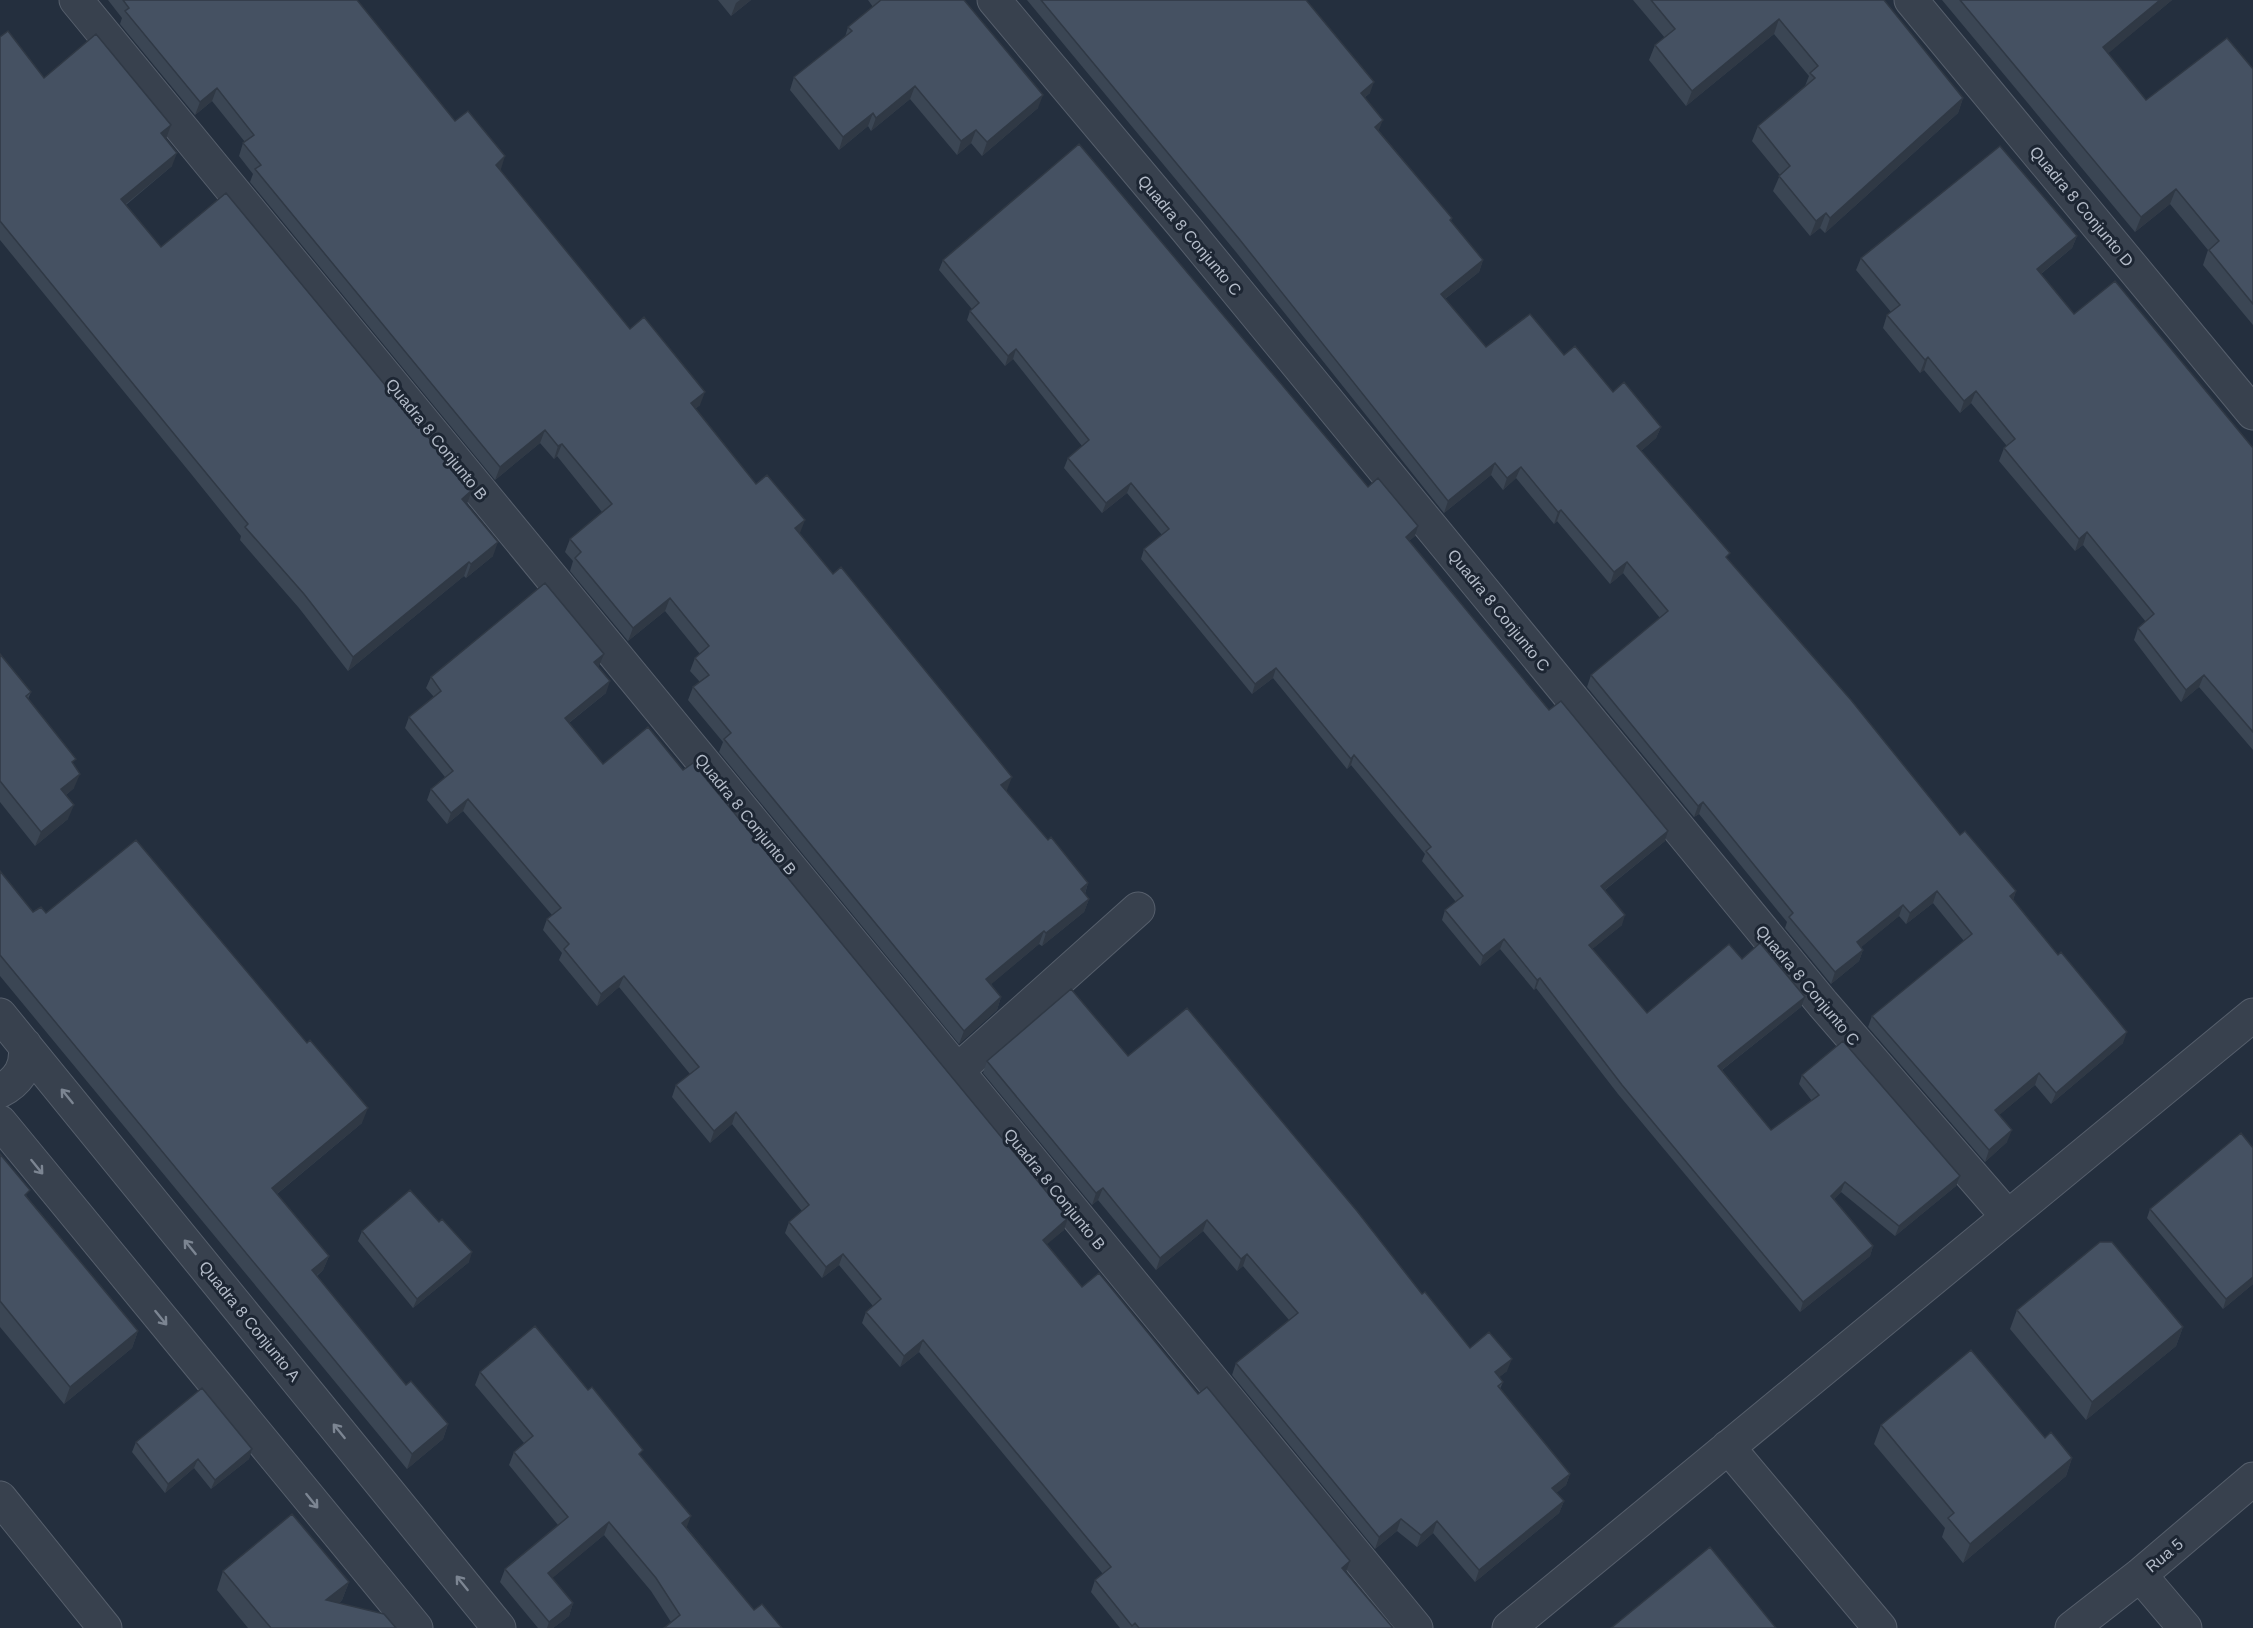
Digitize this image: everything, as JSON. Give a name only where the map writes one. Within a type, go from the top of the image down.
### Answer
[{"type":"street","name":"Quadra 8 Conjunto B","points":[[76,0],[1416,1628]]},
{"type":"street","name":"Quadra 8 Conjunto C","points":[[994,0],[1194,239],[1823,1004],[2008,1217]]},
{"type":"street","name":"Quadra 8 Conjunto D","points":[[1911,0],[2253,413]]},
{"type":"street","points":[[957,1071],[1138,909]]},
{"type":"street","name":"Quadra 8 Conjunto A","points":[[0,1015],[499,1628]]},
{"type":"street","points":[[1509,1628],[2253,1016]]},
{"type":"street","points":[[0,1091],[18,1078],[24,1068],[25,1045]]},
{"type":"street","points":[[0,1122],[416,1628]]},
{"type":"street","points":[[1728,1447],[1880,1628]]},
{"type":"street","name":"Rua 5","points":[[2072,1628],[2140,1575],[2253,1479]]},
{"type":"street","points":[[0,1498],[105,1628]]},
{"type":"street","points":[[2140,1575],[2185,1628]]},
{"type":"building","points":[[123,0],[357,0],[455,121],[468,111],[505,156],[496,165],[630,329],[644,317],[705,392],[691,403],[756,484],[767,475],[805,520],[795,528],[833,574],[841,567],[1012,777],[1001,785],[1048,840],[1051,837],[1088,883],[1081,889],[1089,899],[1046,933],[1044,931],[986,979],[1001,997],[964,1031],[724,739],[731,733],[693,687],[709,675],[695,658],[709,646],[670,598],[633,628],[575,558],[581,552],[570,539],[612,504],[562,444],[558,446],[545,430],[500,467],[255,169],[261,165],[243,143],[254,135],[217,88],[200,102],[125,11],[129,8]]},
{"type":"building","points":[[881,0],[964,0],[1043,95],[987,142],[976,130],[961,141],[915,86],[876,118],[873,113],[843,137],[794,77],[852,31],[848,27]]},
{"type":"building","points":[[1041,0],[1306,0],[1374,82],[1361,93],[1383,120],[1375,127],[1452,218],[1450,220],[1483,260],[1441,294],[1486,347],[1530,314],[1564,355],[1575,346],[1613,392],[1624,382],[1661,427],[1637,446],[1730,553],[1726,557],[1851,700],[1960,835],[1965,831],[2016,891],[2010,896],[2058,955],[2061,952],[2127,1032],[2056,1093],[2039,1073],[1995,1110],[2012,1130],[1989,1150],[1872,1016],[1972,934],[1937,891],[1910,913],[1903,905],[1857,942],[1863,950],[1835,972],[1789,917],[1793,913],[1703,802],[1698,806],[1591,675],[1668,611],[1627,562],[1614,572],[1561,510],[1558,512],[1521,467],[1507,478],[1495,463],[1448,501],[1240,240]]},
{"type":"building","points":[[1651,0],[1884,0],[1963,98],[1830,218],[1826,213],[1816,221],[1779,176],[1790,166],[1758,126],[1815,78],[1810,73],[1818,66],[1779,19],[1692,91],[1655,45],[1675,29]]},
{"type":"building","points":[[1960,0],[2160,0],[2103,47],[2146,100],[2227,38],[2253,69],[2253,304],[2209,250],[2219,241],[2176,189],[2141,217]]},
{"type":"building","points":[[8,31],[44,78],[96,34],[171,125],[161,133],[177,153],[121,199],[161,247],[226,193],[472,490],[462,499],[498,542],[471,564],[469,562],[353,657],[304,594],[245,527],[248,524],[0,221],[0,37]]},
{"type":"building","points":[[1079,144],[1368,487],[1378,478],[1418,526],[1406,537],[1549,710],[1561,701],[1668,831],[1601,886],[1625,915],[1589,945],[1647,1013],[1729,944],[1742,959],[1760,943],[1805,997],[1718,1066],[1771,1130],[1819,1095],[1802,1075],[1843,1041],[1960,1176],[1899,1226],[1845,1182],[1831,1196],[1873,1246],[1803,1302],[1622,1085],[1540,978],[1537,980],[1504,939],[1483,956],[1445,910],[1463,896],[1426,851],[1431,847],[1354,755],[1351,759],[1276,668],[1255,684],[1144,549],[1169,529],[1131,483],[1106,503],[1068,458],[1089,440],[1016,349],[1008,356],[970,311],[979,303],[943,260]]},
{"type":"building","points":[[2000,146],[2077,236],[2037,269],[2074,314],[2115,281],[2253,448],[2253,732],[2204,675],[2186,690],[2138,628],[2154,614],[2087,532],[2079,539],[2004,448],[2015,439],[1976,391],[1964,401],[1928,357],[1925,360],[1887,315],[1900,305],[1861,258]]},
{"type":"building","points":[[545,583],[604,654],[594,662],[610,681],[565,718],[603,764],[648,727],[683,770],[693,763],[1068,1218],[1043,1240],[1082,1287],[1099,1273],[1198,1394],[1207,1387],[1350,1561],[1342,1568],[1393,1628],[1139,1628],[1135,1623],[1132,1626],[1095,1580],[1111,1567],[923,1340],[904,1356],[866,1312],[881,1299],[843,1254],[826,1267],[789,1222],[809,1205],[736,1112],[714,1131],[676,1085],[699,1067],[624,976],[601,994],[564,949],[569,944],[547,919],[561,908],[468,799],[451,813],[431,789],[453,771],[409,717],[441,691],[431,677]]},
{"type":"building","points":[[0,654],[31,692],[26,696],[76,759],[72,762],[80,774],[61,789],[74,805],[41,832],[0,781]]},
{"type":"building","points":[[136,840],[307,1043],[310,1040],[368,1108],[272,1188],[329,1256],[312,1270],[406,1385],[411,1381],[448,1424],[412,1454],[0,955],[0,871],[33,912],[41,907],[46,913]]},
{"type":"building","points":[[1071,989],[1128,1056],[1187,1008],[1357,1211],[1422,1294],[1425,1292],[1470,1348],[1489,1332],[1512,1359],[1495,1372],[1503,1382],[1498,1386],[1570,1474],[1552,1488],[1564,1501],[1479,1570],[1437,1521],[1421,1535],[1401,1519],[1379,1537],[1236,1363],[1298,1313],[1247,1254],[1241,1259],[1207,1220],[1160,1258],[1103,1188],[1096,1193],[987,1061]]},
{"type":"building","points":[[2241,1133],[2253,1148],[2253,1277],[2226,1299],[2150,1209]]},
{"type":"building","points":[[0,1154],[30,1190],[25,1195],[138,1331],[70,1387],[0,1301]]},
{"type":"building","points":[[410,1190],[439,1222],[442,1219],[472,1252],[417,1299],[362,1231]]},
{"type":"building","points":[[2100,1242],[2112,1242],[2183,1327],[2092,1402],[2017,1310]]},
{"type":"building","points":[[535,1326],[588,1390],[592,1387],[643,1450],[639,1454],[691,1516],[682,1523],[754,1610],[762,1604],[782,1628],[664,1628],[680,1615],[656,1578],[609,1522],[548,1573],[573,1603],[549,1622],[505,1569],[568,1517],[514,1452],[533,1436],[480,1372]]},
{"type":"building","points":[[1971,1350],[2045,1438],[2051,1432],[2072,1458],[1970,1544],[1948,1518],[1954,1513],[1881,1425]]},
{"type":"building","points":[[202,1388],[252,1449],[215,1480],[198,1459],[168,1484],[136,1442]]},
{"type":"building","points":[[292,1514],[349,1582],[326,1600],[384,1614],[396,1628],[271,1628],[223,1571]]},
{"type":"building","points":[[1710,1547],[1776,1628],[1611,1628]]}]
